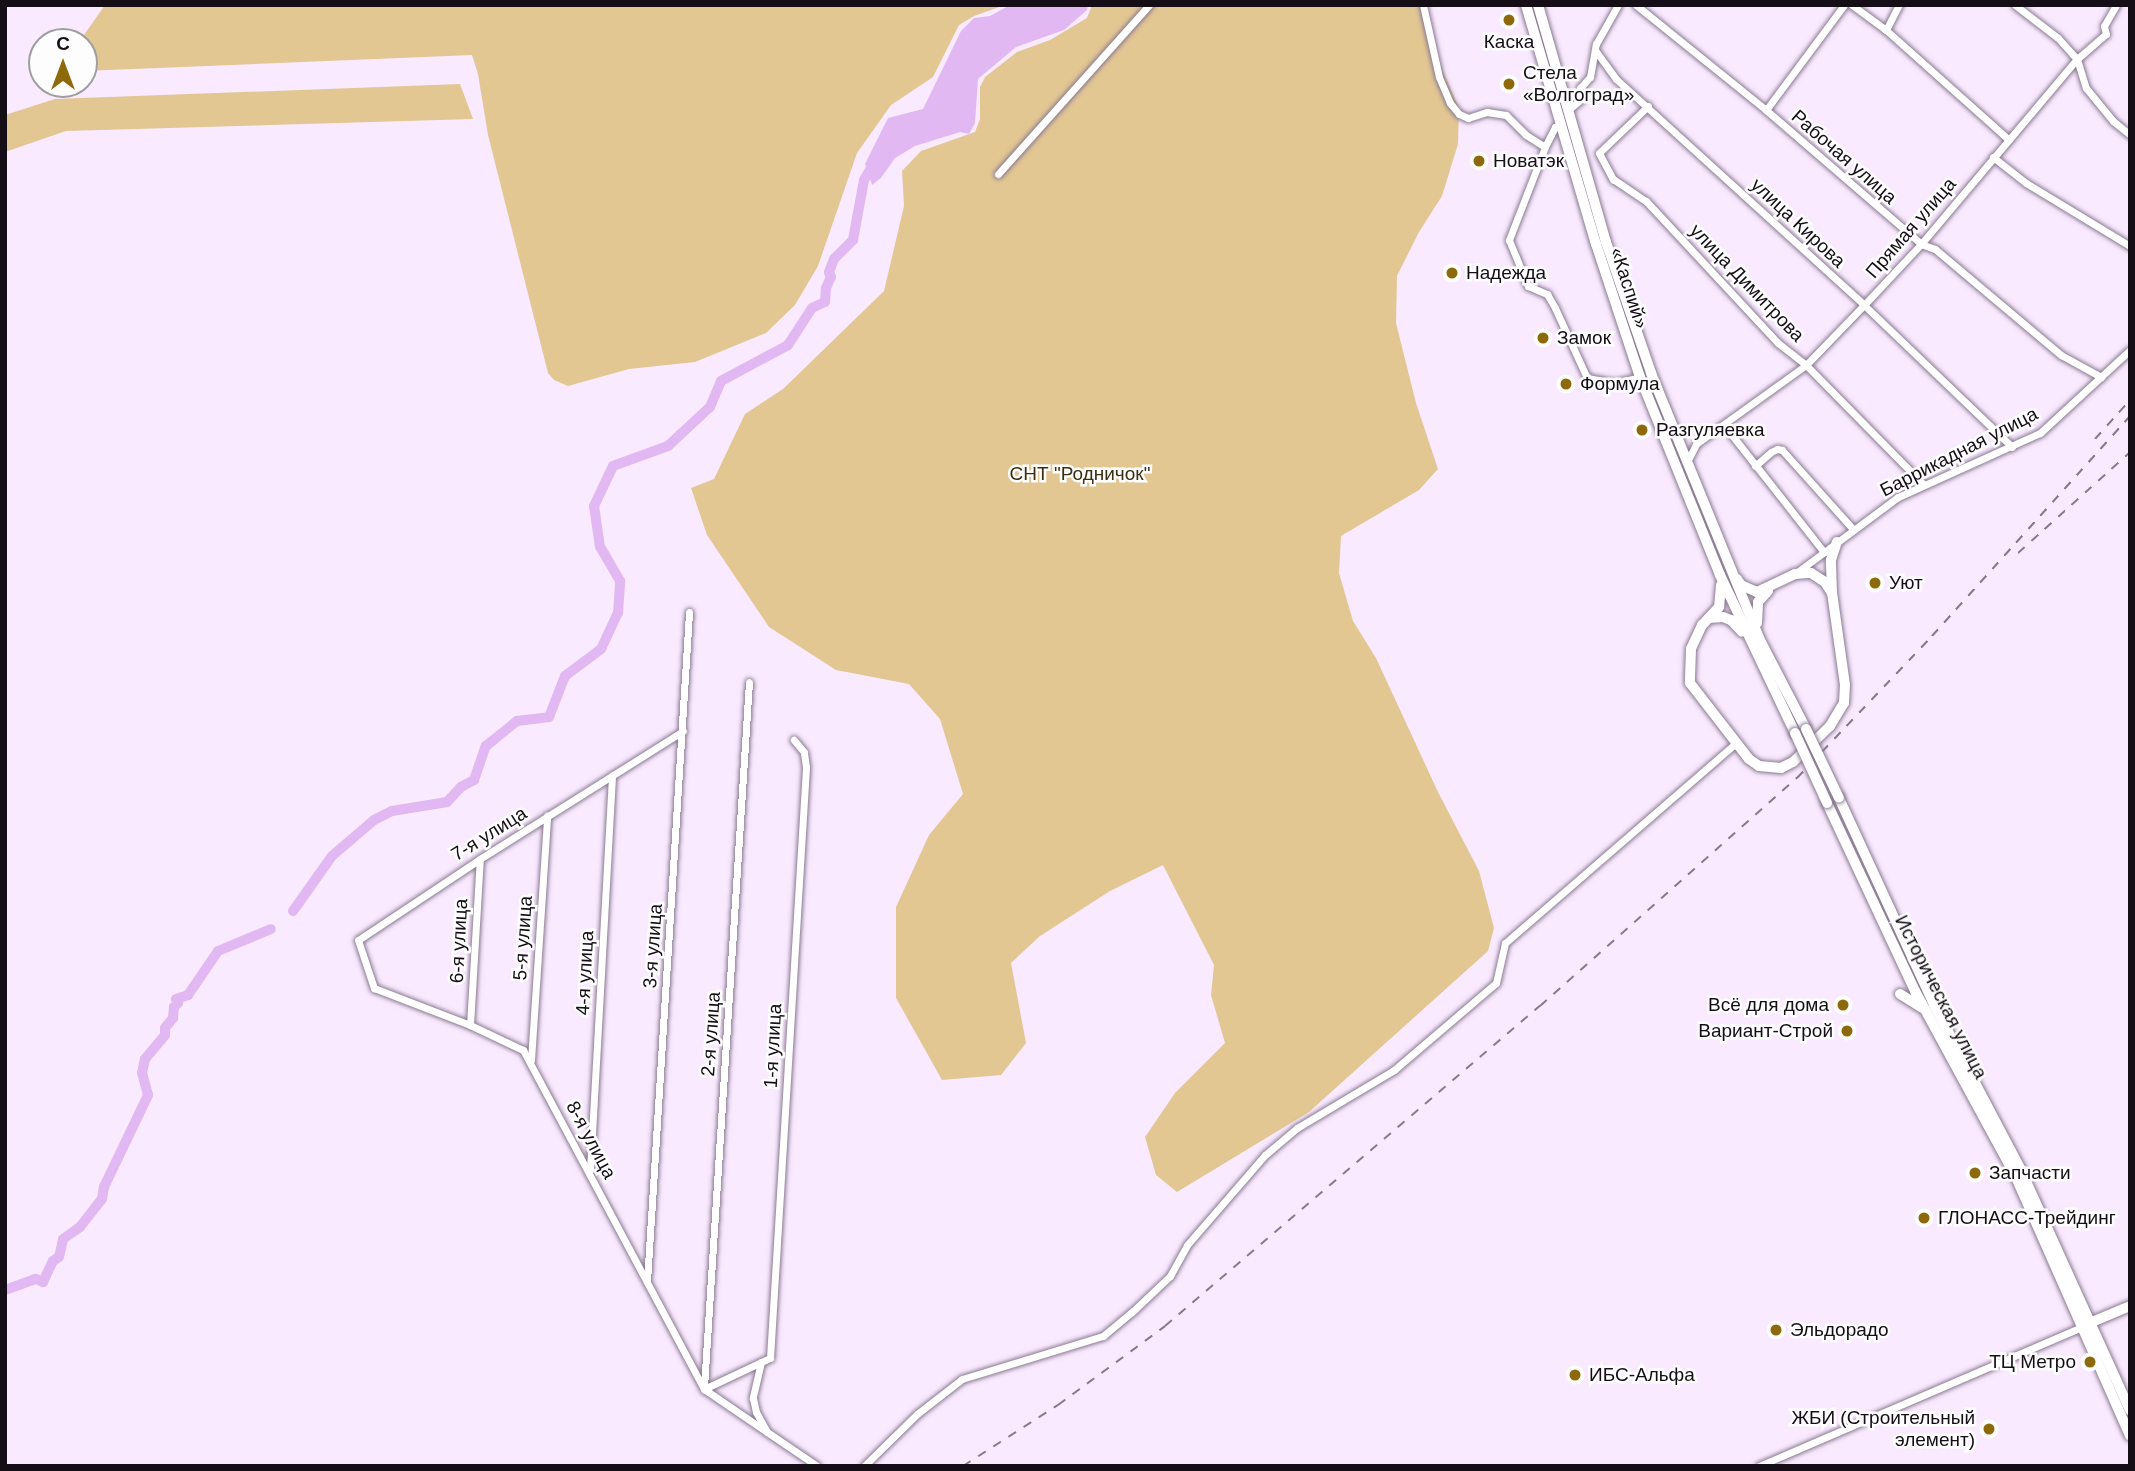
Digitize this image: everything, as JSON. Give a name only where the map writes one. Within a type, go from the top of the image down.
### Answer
[{"type":"highway","name":"«Каспий»","points":[[1526,5],[1640,377],[1720,575]]},
{"type":"highway","name":"«Каспий»","points":[[1538,5],[1560,119],[1677,437],[1731,570]]},
{"type":"highway","points":[[1720,575],[1722,599],[1702,625],[1691,649],[1690,683],[1736,743],[1759,766],[1781,768],[1793,762],[1838,716],[1844,703],[1845,685],[1832,593],[1831,559],[1838,542]]},
{"type":"highway","points":[[1731,570],[1741,585],[1757,592],[1776,585]]},
{"type":"highway","name":"Историческая улица","points":[[1731,570],[1759,638],[1839,798],[1934,1005],[2021,1170],[2130,1436]]},
{"type":"highway","points":[[1759,638],[1756,616],[1758,601],[1795,573],[1811,573],[1825,582],[1832,593]]},
{"type":"highway","name":"Историческая улица","points":[[1720,575],[1924,1009],[2015,1175],[2086,1325],[2130,1410]]},
{"type":"highway","points":[[1709,618],[1723,617],[1731,620],[1754,651]]},
{"type":"main road","points":[[2086,1325],[2130,1306]]},
{"type":"street","points":[[998,174],[1149,5]]},
{"type":"street","points":[[1423,5],[1439,77],[1458,114],[1468,118],[1487,113],[1506,115],[1526,135],[1545,147]]},
{"type":"street","points":[[1618,5],[1595,50],[1590,77],[1580,88],[1581,99],[1560,119],[1545,147],[1509,240],[1528,286],[1547,294],[1587,378],[1615,383],[1640,377]]},
{"type":"street","name":"Рабочая улица","points":[[1636,5],[1766,110],[1921,244],[1935,249],[2061,355],[2101,377]]},
{"type":"street","points":[[1766,110],[1844,5]]},
{"type":"street","points":[[1852,5],[1886,30],[2009,141]]},
{"type":"street","points":[[1886,30],[1899,5]]},
{"type":"street","points":[[2015,5],[2058,38],[2077,59],[2086,88],[2113,121],[2130,135]]},
{"type":"street","name":"Прямая улица","points":[[1696,444],[1805,365],[1864,305],[1921,244],[2077,59],[2106,34],[2104,26],[2116,5]]},
{"type":"street","name":"улица Кирова","points":[[1595,50],[1616,79],[1864,305],[2012,447]]},
{"type":"street","name":"улица Димитрова","points":[[1648,106],[1599,153],[1613,179],[1646,201],[1778,344],[1805,365],[1924,485]]},
{"type":"street","points":[[1993,157],[2026,183],[2130,246]]},
{"type":"street","name":"Баррикадная улица","points":[[1795,573],[1898,496],[2040,433],[2130,351]]},
{"type":"street","points":[[1724,425],[1824,552]]},
{"type":"street","points":[[1677,437],[1696,444],[1687,462]]},
{"type":"street","points":[[1755,466],[1771,452],[1782,450],[1853,529]]},
{"type":"street","name":"3-я улица","points":[[647,1283],[690,612]]},
{"type":"street","name":"2-я улица","points":[[704,1389],[749,682]]},
{"type":"street","name":"7-я улица","points":[[374,988],[358,940],[547,816],[683,732]]},
{"type":"street","name":"1-я улица","points":[[761,1362],[770,1358],[806,767],[804,752],[794,740]]},
{"type":"street","points":[[864,1466],[917,1415],[962,1379],[1103,1336],[1132,1312],[1170,1276],[1187,1245],[1265,1155],[1297,1128],[1394,1070],[1496,983],[1505,943],[1736,743]]},
{"type":"street","name":"4-я улица","points":[[590,1171],[612,776]]},
{"type":"street","name":"5-я улица","points":[[531,1061],[547,816]]},
{"type":"street","name":"6-я улица","points":[[470,1025],[480,859]]},
{"type":"street","name":"8-я улица","points":[[374,988],[470,1025],[523,1050],[590,1171],[704,1389]]},
{"type":"street","points":[[1759,1466],[2086,1325]]},
{"type":"street","points":[[761,1362],[704,1389],[817,1466]]},
{"type":"street","points":[[761,1362],[753,1398],[755,1412],[766,1432]]},
{"type":"green space","points":[[105,5],[1005,5],[974,16],[959,25],[933,77],[891,105],[857,153],[818,266],[795,305],[766,333],[695,362],[629,369],[568,386],[554,380],[548,373],[488,135],[478,74],[472,55],[98,70],[98,28],[89,28]]},
{"type":"green space","name":"СНТ \"Родничок\"","points":[[1092,5],[1427,5],[1438,60],[1459,108],[1458,144],[1442,196],[1419,232],[1397,276],[1396,323],[1416,403],[1438,469],[1419,490],[1341,536],[1339,573],[1353,621],[1376,658],[1438,792],[1479,871],[1494,928],[1488,951],[1309,1112],[1177,1192],[1156,1175],[1145,1137],[1175,1093],[1225,1043],[1211,995],[1214,965],[1163,865],[1110,891],[1040,936],[1011,963],[1026,1043],[1001,1075],[942,1080],[896,998],[896,907],[929,835],[963,794],[940,719],[909,684],[836,670],[769,627],[707,535],[691,488],[714,479],[745,414],[783,389],[884,291],[904,206],[902,171],[921,151],[975,132],[980,119],[980,87],[985,77],[1017,52],[1050,40],[1087,18]]},
{"type":"green space","points":[[460,84],[473,119],[66,131],[5,152],[5,115],[55,99]]},
{"type":"shaded area","points":[[1010,5],[1088,5],[1087,10],[1064,30],[1016,47],[978,79],[975,123],[969,134],[960,132],[915,146],[895,158],[881,178],[872,185],[865,164],[888,118],[923,109],[961,31],[974,18],[990,16]]},
{"type":"waterway","points":[[293,911],[332,856],[374,820],[392,811],[447,802],[461,787],[474,780],[486,746],[517,721],[549,717],[565,676],[601,649],[618,613],[620,581],[600,547],[594,506],[613,466],[668,446],[710,407],[721,381],[788,345],[812,308],[825,302],[826,288],[831,277],[829,272],[834,259],[853,240],[864,180],[875,161]]},
{"type":"waterway","points":[[5,1290],[36,1279],[43,1282],[53,1261],[59,1257],[63,1239],[80,1227],[102,1199],[104,1187],[148,1095],[142,1073],[145,1059],[165,1035],[165,1028],[173,1018],[174,1007],[178,1003],[176,999],[188,995],[218,951],[271,929]]},
{"type":"railway","points":[[2095,439],[2130,400]]},
{"type":"railway","points":[[963,1466],[1058,1405],[1165,1326],[1540,1006],[1797,778],[1932,636],[2130,416]]},
{"type":"railway","points":[[2018,553],[2130,452]]},
{"type":"place","name":"Каска","points":[[1509,20]]},
{"type":"place","name":"Стела «Волгоград»","points":[[1509,84]]},
{"type":"place","name":"Новатэк","points":[[1479,161]]},
{"type":"place","name":"Надежда","points":[[1452,273]]},
{"type":"place","name":"Замок","points":[[1543,338]]},
{"type":"place","name":"Формула","points":[[1566,384]]},
{"type":"place","name":"Разгуляевка","points":[[1642,430]]},
{"type":"place","name":"Уют","points":[[1875,583]]},
{"type":"place","name":"Всё для дома","points":[[1843,1005]]},
{"type":"place","name":"Вариант-Строй","points":[[1847,1031]]},
{"type":"place","name":"Запчасти","points":[[1975,1173]]},
{"type":"place","name":"ГЛОНАСС-Трейдинг","points":[[1924,1218]]},
{"type":"place","name":"Эльдорадо","points":[[1776,1330]]},
{"type":"place","name":"ТЦ Метро","points":[[2090,1362]]},
{"type":"place","name":"ИБС-Альфа","points":[[1575,1375]]},
{"type":"place","name":"ЖБИ (Строительный элемент)","points":[[1989,1429]]}]
